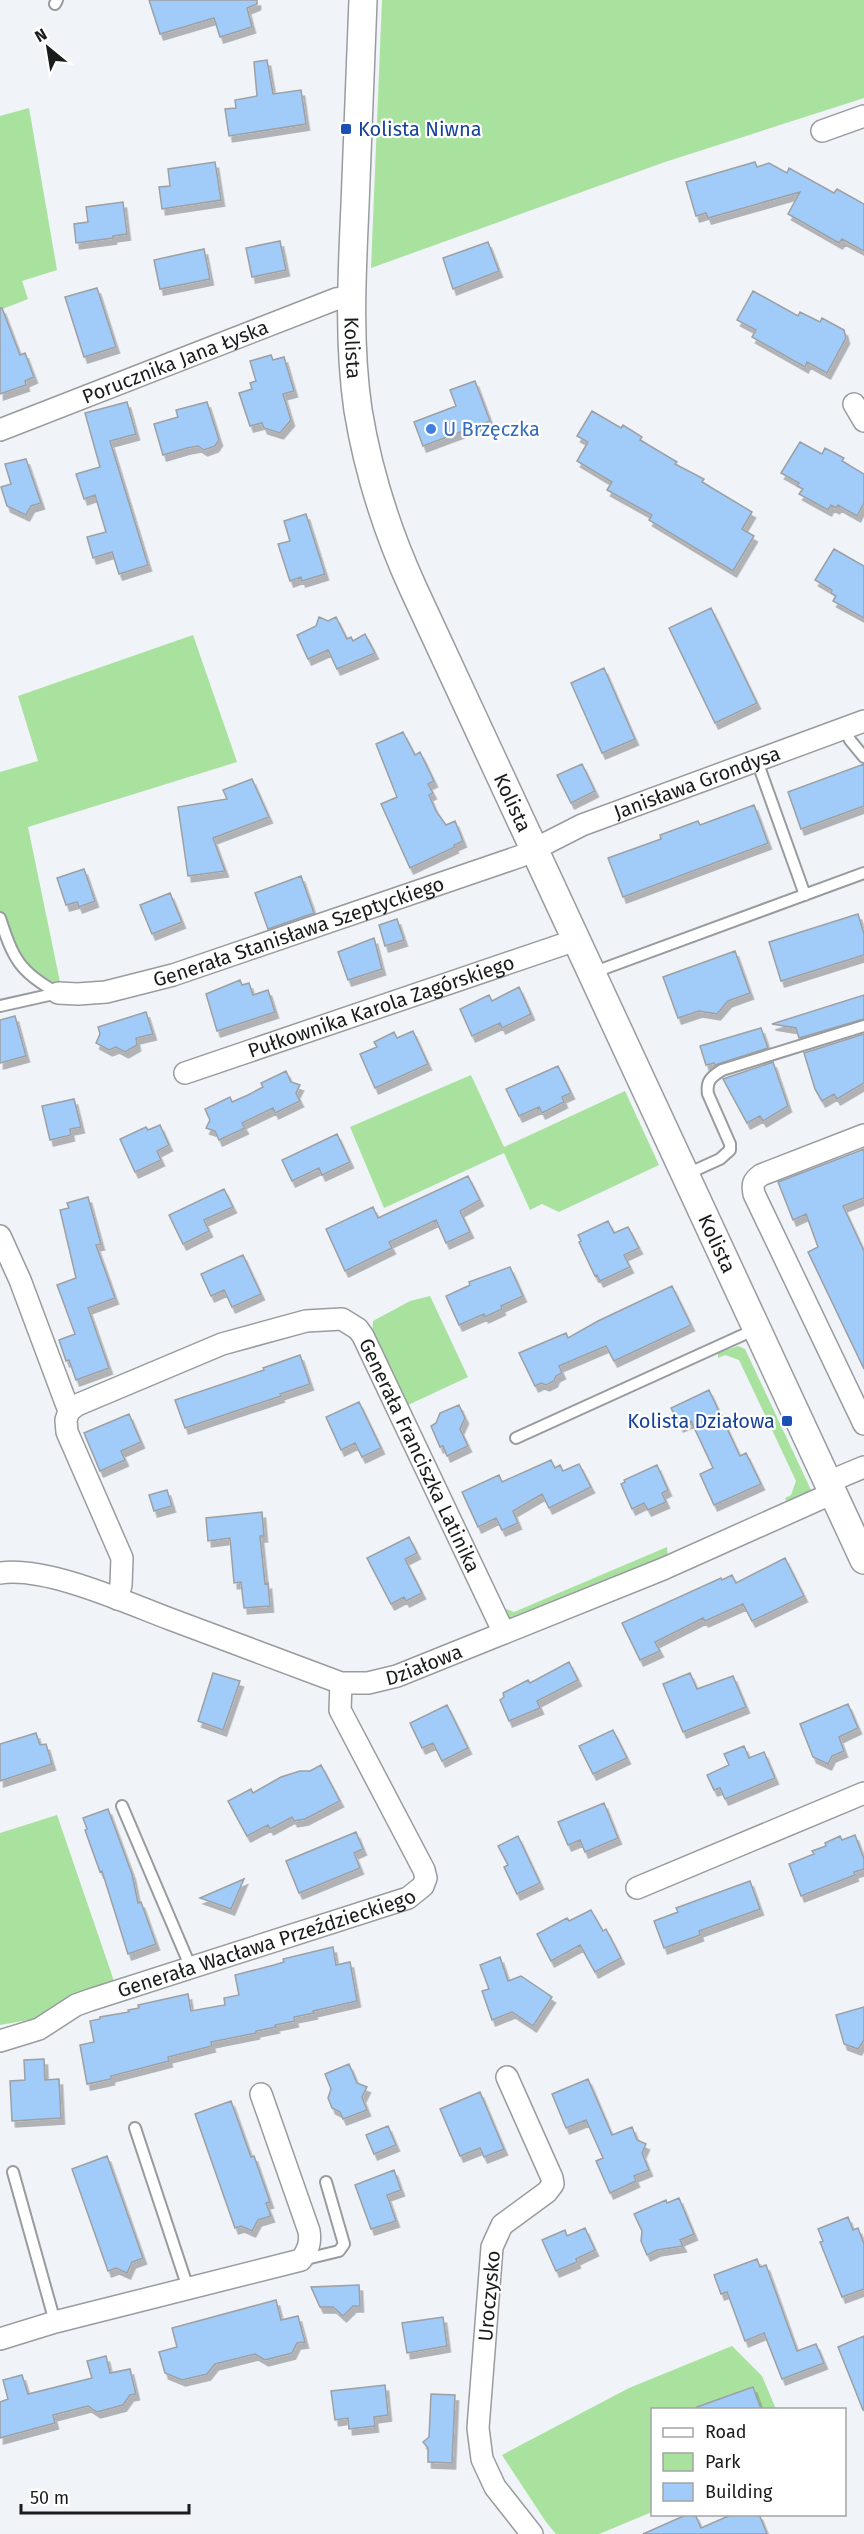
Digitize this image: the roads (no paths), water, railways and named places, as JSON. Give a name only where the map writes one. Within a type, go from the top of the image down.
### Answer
[{"type":"street","name":"Kolista","points":[[363,0],[351,297],[352,351],[358,410],[371,472],[382,509],[413,588],[864,1560]]},
{"type":"street","points":[[822,131],[864,116]]},
{"type":"street","name":"Porucznika Jana Łyska","points":[[0,430],[336,299],[351,297]]},
{"type":"street","name":"Janisława Grondysa","points":[[534,849],[582,825],[855,725]]},
{"type":"street","name":"Generała Stanisława Szeptyckiego","points":[[58,993],[106,992],[173,975],[521,856],[534,849]]},
{"type":"street","name":"Pułkownika Karola Zagórskiego","points":[[185,1073],[576,940]]},
{"type":"street","points":[[864,1135],[761,1175],[754,1180],[752,1185],[759,1205],[864,1424]]},
{"type":"street","points":[[0,1236],[20,1280],[69,1411],[66,1419],[68,1432],[122,1558],[121,1585],[117,1599]]},
{"type":"street","name":"Generała Franciszka Latinika","points":[[69,1411],[77,1404],[222,1344],[306,1321],[333,1318],[349,1322],[363,1336],[504,1633]]},
{"type":"street","name":"Działowa","points":[[0,1573],[42,1574],[117,1599],[341,1683],[368,1683],[397,1676],[663,1569],[830,1488],[864,1467]]},
{"type":"street","name":"Generała Wacława Przeździeckiego","points":[[0,2042],[39,2029],[90,2000],[408,1898],[423,1886],[426,1878],[424,1870],[340,1710],[341,1683]]},
{"type":"street","points":[[637,1888],[864,1794]]},
{"type":"street","name":"Uroczysko","points":[[507,2077],[553,2184],[547,2192],[502,2225],[492,2247],[478,2428],[485,2470],[495,2487],[532,2534]]},
{"type":"street","points":[[0,2339],[55,2322],[301,2260],[308,2251],[309,2231],[261,2094]]},
{"type":"lane","points":[[855,725],[850,740],[864,758]]},
{"type":"lane","points":[[758,761],[805,895]]},
{"type":"lane","points":[[592,973],[864,873]]},
{"type":"lane","points":[[0,918],[11,950],[19,964],[39,983],[58,993]]},
{"type":"lane","points":[[0,1006],[58,993]]},
{"type":"lane","points":[[685,1175],[720,1159],[730,1150],[730,1144],[708,1094],[707,1085],[711,1077],[722,1070],[864,1026]]},
{"type":"lane","points":[[516,1438],[757,1329]]},
{"type":"lane","points":[[122,1806],[191,1968]]},
{"type":"lane","points":[[135,2128],[188,2288]]},
{"type":"lane","points":[[13,2172],[55,2322]]},
{"type":"lane","points":[[301,2260],[339,2252],[345,2244],[326,2182]]},
{"type":"place","name":"Kolista Niwna","points":[[346,129]]},
{"type":"place","name":"U Brzęczka","points":[[431,429]]},
{"type":"place","name":"Kolista Działowa","points":[[787,1421]]}]
